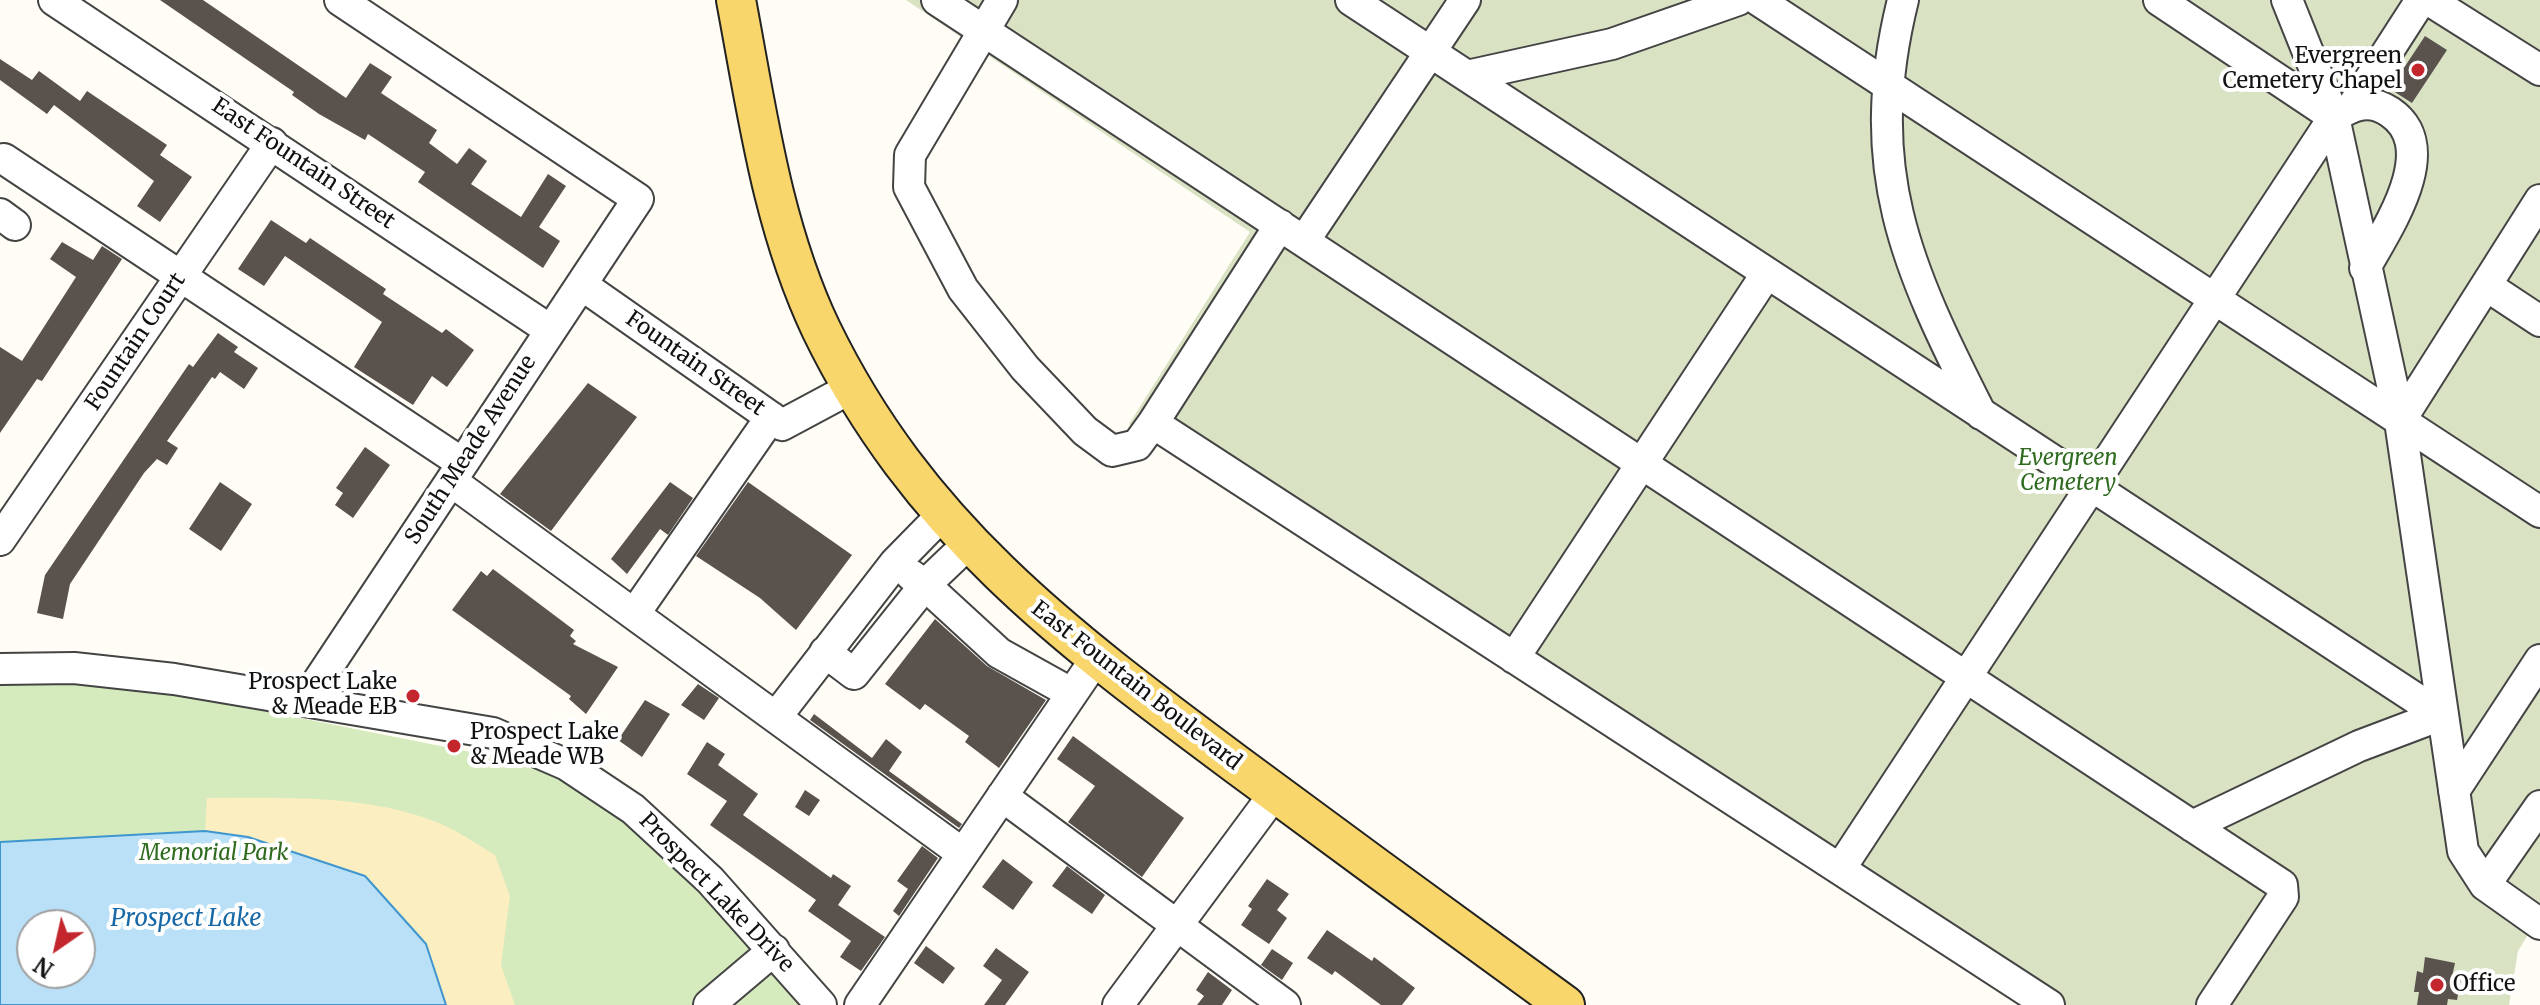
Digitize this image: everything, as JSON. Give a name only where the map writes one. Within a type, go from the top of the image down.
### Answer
[{"type":"main road","name":"East Fountain Boulevard","points":[[736,0],[772,190],[789,248],[820,327],[853,387],[897,455],[943,514],[1039,612],[1095,660],[1565,1005]]},
{"type":"street","name":"East Fountain Street","points":[[54,0],[550,330]]},
{"type":"street","name":"South Meade Avenue","points":[[305,701],[638,199],[340,0]]},
{"type":"street","points":[[937,0],[2282,885],[2283,897],[2212,1005]]},
{"type":"street","points":[[1002,0],[910,155],[909,187],[963,289],[1025,368],[1085,431],[1112,451],[1137,445],[1292,233],[1431,52],[1465,0]]},
{"type":"street","points":[[1351,0],[2441,715]]},
{"type":"street","points":[[1467,76],[1612,44],[1698,17],[1738,0]]},
{"type":"street","points":[[1758,0],[2540,512]]},
{"type":"street","points":[[1903,0],[1887,84],[1891,185],[1909,260],[1928,309],[1981,414]]},
{"type":"street","points":[[2159,0],[2344,110],[2379,104],[2395,115],[2406,133],[2412,156],[2411,179],[2365,268]]},
{"type":"street","points":[[2287,0],[2344,110],[2365,268],[2400,421],[2463,851],[2485,885],[2540,924]]},
{"type":"street","points":[[1840,869],[2214,299],[2421,0]]},
{"type":"street","points":[[2429,0],[2540,70]]},
{"type":"street","name":"Fountain Court","points":[[0,540],[272,143]]},
{"type":"street","points":[[4,159],[181,276],[457,472],[635,613],[962,853]]},
{"type":"street","points":[[2400,421],[2540,200]]},
{"type":"street","points":[[1514,658],[1767,273]]},
{"type":"street","name":"Fountain Street","points":[[582,285],[782,425],[853,387]]},
{"type":"street","points":[[2487,286],[2540,321]]},
{"type":"street","points":[[635,613],[771,417]]},
{"type":"street","points":[[1153,423],[2049,1005]]},
{"type":"street","points":[[776,717],[895,563],[943,514]]},
{"type":"street","points":[[825,652],[854,674],[925,585],[969,543]]},
{"type":"street","points":[[895,563],[925,585],[999,653],[1071,693]]},
{"type":"street","points":[[860,1005],[1095,660]]},
{"type":"street","points":[[2454,791],[2540,660]]},
{"type":"street","name":"Prospect Lake Drive","points":[[0,669],[74,668],[174,679],[493,733],[567,765],[633,809],[710,880],[821,1005]]},
{"type":"street","points":[[2192,826],[2359,746],[2441,715]]},
{"type":"street","points":[[1118,1005],[1275,793]]},
{"type":"street","points":[[1002,796],[1285,1005]]},
{"type":"street","points":[[2485,885],[2540,806]]},
{"type":"street","points":[[709,1005],[774,950]]},
{"type":"green space","name":"Evergreen Cemetery","points":[[906,0],[2540,0],[2540,915],[2518,951],[2509,1005],[2021,1005],[1579,713],[1129,424],[1250,232]]},
{"type":"green space","name":"Memorial Park","points":[[83,682],[154,689],[526,763],[589,792],[663,853],[804,1005],[0,1005],[0,683]]},
{"type":"sand","points":[[207,798],[326,800],[385,807],[441,824],[495,855],[510,896],[501,965],[515,1005],[446,1005],[426,944],[205,831]]},
{"type":"water","name":"Prospect Lake","points":[[205,831],[248,837],[365,876],[426,944],[446,1005],[0,1005],[0,842]]},
{"type":"building","points":[[160,0],[203,0],[346,98],[370,63],[392,77],[381,93],[437,130],[429,143],[457,164],[469,148],[487,161],[471,184],[521,217],[548,174],[566,186],[539,227],[560,241],[543,268],[418,182],[425,172],[368,134],[365,140],[319,114],[292,95],[294,92]]},
{"type":"building","name":"Evergreen Cemetery Chapel","points":[[2425,36],[2447,50],[2412,103],[2390,89]]},
{"type":"building","points":[[0,59],[32,80],[39,71],[80,101],[87,91],[167,145],[160,155],[192,177],[160,222],[137,206],[154,181],[54,105],[47,114],[0,80]]},
{"type":"building","points":[[271,220],[306,243],[310,238],[386,289],[383,294],[442,333],[446,329],[474,350],[447,387],[432,376],[413,405],[354,367],[382,322],[285,256],[264,286],[238,269]]},
{"type":"building","points":[[62,242],[93,260],[102,246],[122,259],[42,381],[37,379],[0,433],[0,347],[22,361],[76,277],[50,259]]},
{"type":"building","points":[[218,333],[238,347],[234,352],[258,368],[244,389],[220,372],[215,379],[212,377],[167,441],[178,448],[167,465],[157,459],[144,473],[70,584],[63,619],[37,613],[45,575],[189,364],[193,367]]},
{"type":"building","points":[[588,383],[637,417],[551,531],[500,494]]},
{"type":"building","points":[[365,447],[390,465],[353,518],[335,505],[343,493],[336,488]]},
{"type":"building","points":[[220,482],[252,504],[221,551],[189,529]]},
{"type":"building","points":[[670,482],[693,498],[668,535],[660,529],[627,574],[611,559]]},
{"type":"building","points":[[748,482],[852,555],[796,630],[760,598],[696,556]]},
{"type":"building","points":[[493,569],[574,630],[570,636],[576,641],[573,644],[618,667],[586,714],[569,699],[571,696],[452,610],[481,571],[487,576]]},
{"type":"building","points":[[935,619],[987,666],[1046,700],[999,768],[965,742],[969,736],[925,704],[920,710],[885,684]]},
{"type":"building","points":[[698,684],[719,698],[704,720],[681,705]]},
{"type":"building","points":[[645,700],[670,714],[642,757],[618,740]]},
{"type":"building","points":[[814,714],[872,758],[886,739],[902,752],[889,771],[962,824],[959,828],[810,720]]},
{"type":"building","points":[[1073,736],[1184,818],[1142,877],[1068,822],[1095,786],[1057,759]]},
{"type":"building","points":[[707,742],[725,754],[718,765],[758,794],[743,815],[831,878],[833,874],[851,886],[838,905],[885,937],[861,971],[840,957],[851,941],[808,911],[816,900],[710,825],[727,801],[687,774]]},
{"type":"building","points":[[805,790],[820,800],[809,816],[795,807]]},
{"type":"building","points":[[922,846],[938,858],[899,916],[893,911],[908,889],[897,881]]},
{"type":"building","points":[[1003,859],[1033,882],[1013,910],[982,887]]},
{"type":"building","points":[[1067,866],[1105,895],[1092,914],[1052,886]]},
{"type":"building","points":[[1267,879],[1289,894],[1277,910],[1287,918],[1269,944],[1241,925],[1252,909],[1248,906]]},
{"type":"building","points":[[1327,930],[1372,961],[1374,957],[1415,988],[1402,1005],[1381,1005],[1335,971],[1332,975],[1307,958]]},
{"type":"building","points":[[926,946],[955,968],[943,984],[914,963]]},
{"type":"building","points":[[996,948],[1029,972],[1005,1005],[984,1005],[1002,980],[983,966]]},
{"type":"building","points":[[1272,949],[1293,963],[1282,980],[1261,965]]},
{"type":"building","name":"Office","points":[[2425,957],[2455,963],[2452,977],[2461,979],[2457,1000],[2448,999],[2447,1005],[2417,1005],[2419,992],[2414,992],[2417,971],[2423,973]]},
{"type":"building","points":[[1208,972],[1232,990],[1222,1005],[1197,1005],[1204,996],[1196,990]]},
{"type":"place","name":"Evergreen Cemetery Chapel","points":[[2418,70]]},
{"type":"place","name":"Prospect Lake & Meade EB","points":[[413,696]]},
{"type":"place","name":"Prospect Lake & Meade WB","points":[[454,746]]},
{"type":"place","name":"Office","points":[[2437,985]]}]
